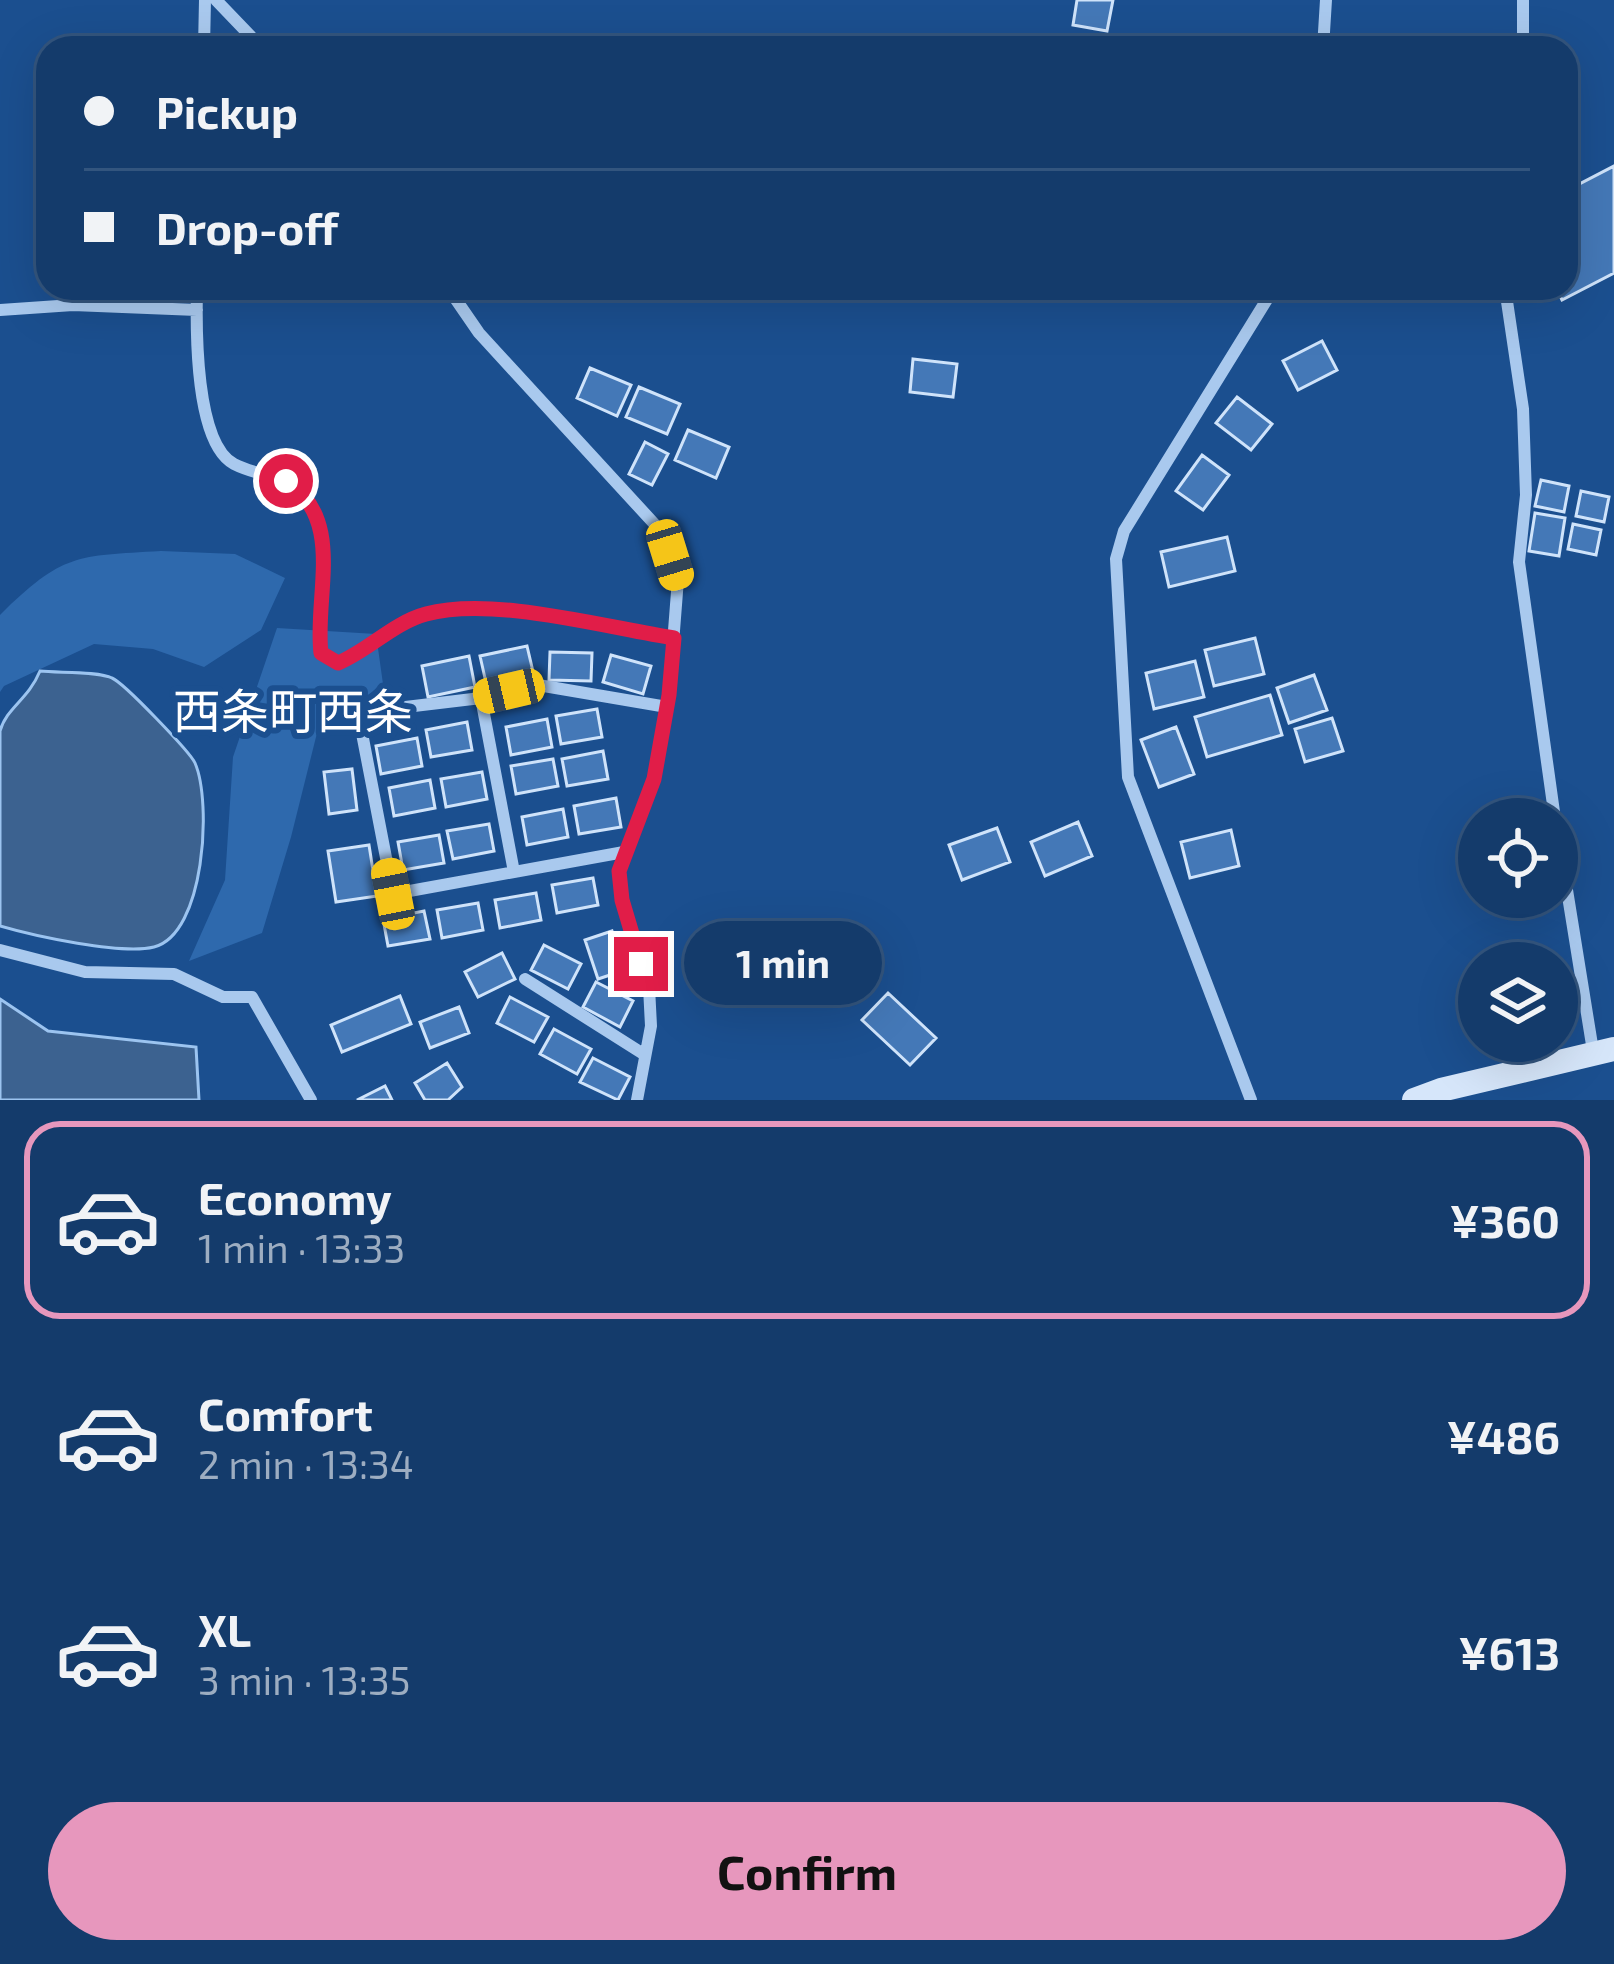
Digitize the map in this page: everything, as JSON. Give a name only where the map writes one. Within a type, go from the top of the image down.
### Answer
[{"type":"main road","points":[[1414,1100],[1603,1050]]},
{"type":"street","points":[[204,36],[205,0]]},
{"type":"street","points":[[216,0],[250,36]]},
{"type":"street","points":[[1324,36],[1326,0]]},
{"type":"street","points":[[1522,36],[1523,0]]},
{"type":"street","points":[[196,300],[208,420],[217,448],[232,463],[303,491],[315,511],[325,550],[317,620],[321,653],[338,663],[361,654],[394,628],[427,614],[475,610],[512,610],[674,638]]},
{"type":"street","points":[[456,300],[478,334],[659,529],[678,579],[667,706],[654,779],[619,871],[622,900],[649,987],[650,1026],[637,1100]]},
{"type":"street","points":[[1233,1100],[1249,1095],[1128,777],[1116,559],[1124,531],[1267,300]]},
{"type":"street","points":[[1507,300],[1524,430],[1526,494],[1519,562],[1553,798]]},
{"type":"street","points":[[0,310],[73,305],[196,310]]},
{"type":"street","points":[[624,852],[393,894],[360,723],[372,711],[481,698],[538,685],[667,706]]},
{"type":"street","points":[[481,698],[514,872]]},
{"type":"street","points":[[1576,918],[1603,1050]]},
{"type":"street","points":[[0,950],[86,972],[174,974],[223,997],[252,998],[311,1100]]},
{"type":"street","points":[[525,979],[646,1055]]},
{"type":"shaded area","points":[[161,551],[235,554],[285,578],[261,630],[204,667],[153,649],[94,644],[0,692],[0,615],[22,595],[72,562]]},
{"type":"shaded area","points":[[277,628],[376,634],[383,684],[317,733],[262,933],[189,961],[225,880],[233,757]]},
{"type":"shaded area","points":[[40,671],[112,678],[195,763],[203,835],[194,893],[171,937],[154,947],[100,947],[0,926],[0,731]]},
{"type":"shaded area","points":[[0,999],[48,1031],[196,1047],[199,1100],[0,1100]]},
{"type":"building","points":[[1077,0],[1113,0],[1107,31],[1073,25]]},
{"type":"building","points":[[1614,166],[1614,273],[1578,292],[1578,185]]},
{"type":"building","points":[[1322,341],[1337,370],[1298,390],[1283,361]]},
{"type":"building","points":[[913,359],[957,364],[953,397],[910,392]]},
{"type":"building","points":[[590,368],[631,385],[617,416],[577,398]]},
{"type":"building","points":[[639,387],[680,404],[667,434],[626,417]]},
{"type":"building","points":[[1237,397],[1272,424],[1251,450],[1216,423]]},
{"type":"building","points":[[688,430],[729,447],[716,478],[675,460]]},
{"type":"building","points":[[645,442],[668,454],[652,485],[629,474]]},
{"type":"building","points":[[1202,455],[1229,475],[1203,510],[1176,491]]},
{"type":"building","points":[[1541,480],[1569,486],[1564,512],[1535,506]]},
{"type":"building","points":[[1581,491],[1609,497],[1604,522],[1576,516]]},
{"type":"building","points":[[1535,513],[1565,518],[1559,556],[1529,551]]},
{"type":"building","points":[[1573,524],[1601,530],[1596,555],[1568,549]]},
{"type":"building","points":[[1227,537],[1235,571],[1169,587],[1161,552]]},
{"type":"building","points":[[1255,638],[1264,674],[1214,686],[1205,650]]},
{"type":"building","points":[[527,646],[534,676],[487,687],[480,656]]},
{"type":"building","points":[[550,652],[592,653],[591,681],[549,680]]},
{"type":"building","points":[[611,655],[651,666],[643,694],[603,682]]},
{"type":"building","points":[[469,656],[475,687],[428,697],[422,666]]},
{"type":"building","points":[[1195,661],[1204,697],[1154,709],[1146,673]]},
{"type":"building","points":[[1314,675],[1327,710],[1289,723],[1277,688]]},
{"type":"building","points":[[1270,695],[1282,735],[1207,757],[1195,717]]},
{"type":"building","points":[[597,709],[602,737],[561,744],[556,716]]},
{"type":"building","points":[[1332,718],[1343,751],[1305,762],[1295,729]]},
{"type":"building","points":[[547,719],[552,747],[511,755],[506,727]]},
{"type":"building","points":[[467,722],[472,750],[431,757],[426,730]]},
{"type":"building","points":[[1176,727],[1194,774],[1159,787],[1141,740]]},
{"type":"building","points":[[417,738],[422,766],[381,774],[376,746]]},
{"type":"building","points":[[603,751],[608,779],[567,786],[562,759]]},
{"type":"building","points":[[553,759],[558,786],[516,794],[511,766]]},
{"type":"building","points":[[352,769],[357,810],[329,814],[324,772]]},
{"type":"building","points":[[482,772],[487,799],[446,807],[441,779]]},
{"type":"building","points":[[430,780],[435,808],[394,816],[389,788]]},
{"type":"building","points":[[616,798],[621,827],[579,834],[574,806]]},
{"type":"building","points":[[563,809],[568,837],[527,845],[522,817]]},
{"type":"building","points":[[1078,822],[1092,856],[1045,876],[1031,842]]},
{"type":"building","points":[[489,824],[494,851],[453,859],[447,831]]},
{"type":"building","points":[[997,828],[1010,862],[962,880],[949,845]]},
{"type":"building","points":[[1231,830],[1239,866],[1190,878],[1181,842]]},
{"type":"building","points":[[439,835],[444,863],[403,870],[398,842]]},
{"type":"building","points":[[369,845],[377,896],[336,902],[328,851]]},
{"type":"building","points":[[593,878],[598,905],[557,913],[552,885]]},
{"type":"building","points":[[536,893],[541,920],[500,928],[495,900]]},
{"type":"building","points":[[478,903],[483,930],[442,938],[437,910]]},
{"type":"building","points":[[424,911],[430,939],[388,946],[383,919]]},
{"type":"building","points":[[612,931],[625,970],[598,979],[585,940]]},
{"type":"building","points":[[544,945],[581,964],[568,989],[531,970]]},
{"type":"building","points":[[502,953],[515,979],[478,997],[465,972]]},
{"type":"building","points":[[596,982],[633,1001],[620,1027],[583,1007]]},
{"type":"building","points":[[888,993],[936,1038],[910,1065],[862,1020]]},
{"type":"building","points":[[400,996],[411,1024],[342,1052],[331,1025]]},
{"type":"building","points":[[510,997],[548,1017],[534,1042],[497,1023]]},
{"type":"building","points":[[459,1007],[469,1033],[430,1048],[420,1022]]},
{"type":"building","points":[[554,1029],[591,1049],[577,1074],[540,1054]]},
{"type":"building","points":[[593,1058],[630,1077],[618,1100],[580,1082]]},
{"type":"building","points":[[447,1063],[462,1087],[448,1100],[425,1100],[415,1083]]},
{"type":"building","points":[[385,1086],[392,1100],[357,1100]]},
{"type":"district","name":"西条町西条","points":[[293,712]]},
{"type":"route","points":[[286,481],[303,491],[315,511],[325,550],[317,620],[321,653],[338,663],[361,654],[394,628],[427,614],[475,610],[512,610],[674,638],[654,779],[619,871],[622,900],[641,964]]}]
